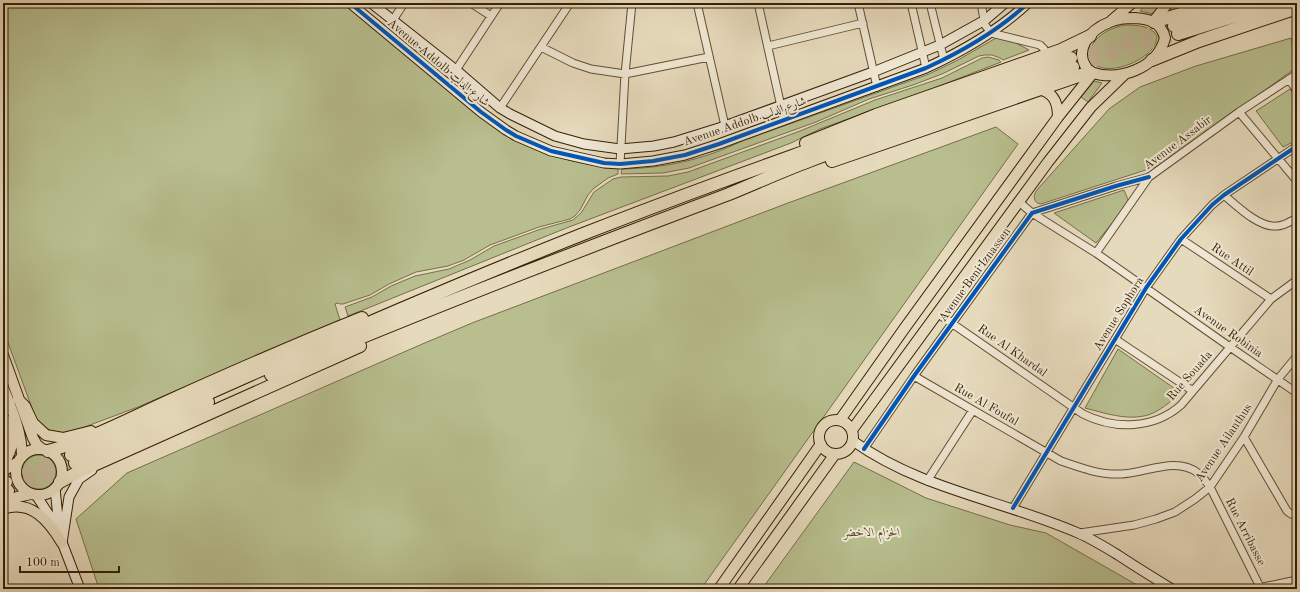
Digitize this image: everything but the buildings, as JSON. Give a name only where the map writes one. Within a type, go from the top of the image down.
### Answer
[{"type":"highway","points":[[1154,22],[1217,3]]},
{"type":"highway","points":[[1248,3],[1176,30],[1277,3]]},
{"type":"highway","points":[[1152,60],[1185,46],[1297,8]]},
{"type":"highway","points":[[728,179],[749,165],[876,115],[1069,47],[1090,36]]},
{"type":"highway","points":[[1072,62],[808,161],[730,193],[589,246],[351,341],[73,459],[226,386],[454,287],[584,234],[728,179],[1072,62]]},
{"type":"highway","points":[[730,193],[757,187],[1091,73]]},
{"type":"highway","points":[[45,450],[62,447],[103,430],[222,377],[345,325],[409,300],[454,287]]},
{"type":"highway","points":[[57,485],[71,475],[421,320],[458,299]]},
{"type":"main road","points":[[1110,21],[1135,18],[1154,22],[1159,26],[1165,38],[1159,53],[1152,60],[1135,71],[1124,75],[1108,76],[1091,73],[1083,63],[1081,52],[1086,40],[1099,28],[1132,3]]},
{"type":"main road","points":[[1154,22],[1168,3]]},
{"type":"main road","points":[[1190,3],[1204,8]]},
{"type":"main road","points":[[840,420],[904,329],[1091,73]]},
{"type":"main road","points":[[852,430],[1018,201],[1091,107],[1124,75]]},
{"type":"main road","points":[[1038,90],[1046,92],[1054,98],[1057,104],[1058,117]]},
{"type":"main road","points":[[3,355],[14,400],[20,435],[20,459],[16,473],[18,483],[26,491],[33,494]]},
{"type":"main road","points":[[3,387],[14,400],[33,438],[45,450],[53,454],[61,464],[62,476],[57,485],[44,494],[33,494],[17,497],[3,502]]},
{"type":"main road","points":[[14,400],[25,406],[30,418],[41,432],[52,437],[63,438],[103,430]]},
{"type":"main road","points":[[3,463],[9,455],[13,442],[9,414],[14,400]]},
{"type":"main road","points":[[840,420],[849,425],[852,430],[854,435],[853,441],[846,451],[841,453],[835,454],[824,449],[819,439],[822,428],[830,421],[840,420]]},
{"type":"main road","points":[[719,589],[821,444]]},
{"type":"main road","points":[[5,484],[20,459],[31,451],[45,450]]},
{"type":"main road","points":[[738,589],[835,454]]},
{"type":"main road","points":[[3,509],[13,506],[35,512],[50,523],[62,543]]},
{"type":"street","name":"Avenue Addolb شارع الدلب","points":[[350,3],[481,112],[506,130],[543,147],[565,155],[599,162],[620,164],[653,161],[685,155],[926,68],[944,60],[992,33],[1028,3]]},
{"type":"street","name":"Avenue Addolb شارع الدلب","points":[[371,3],[456,70],[500,108],[518,119],[555,136],[584,144],[620,149],[654,146],[674,142],[725,126],[873,72],[940,45],[985,20],[1006,3]]},
{"type":"street","points":[[393,20],[404,3]]},
{"type":"street","points":[[471,3],[491,16]]},
{"type":"street","points":[[456,70],[500,3]]},
{"type":"street","points":[[500,108],[570,3]]},
{"type":"street","points":[[620,164],[625,74],[632,3]]},
{"type":"street","points":[[697,3],[725,126]]},
{"type":"street","points":[[758,3],[784,120]]},
{"type":"street","points":[[858,3],[877,86]]},
{"type":"street","points":[[911,3],[926,68]]},
{"type":"street","points":[[930,3],[944,60]]},
{"type":"street","points":[[981,3],[985,20],[992,33],[1040,45],[1047,55]]},
{"type":"street","points":[[768,46],[862,24]]},
{"type":"street","points":[[541,47],[573,63],[591,69],[625,74],[709,57]]},
{"type":"street","name":"Avenue Assabir","points":[[1096,253],[1149,177],[1239,112],[1297,74]]},
{"type":"street","points":[[1289,79],[1297,91]]},
{"type":"street","points":[[1239,112],[1297,181]]},
{"type":"street","name":"Avenue Sophora","points":[[1013,508],[1146,288],[1181,239],[1201,216],[1224,195],[1297,146]]},
{"type":"street","points":[[1032,213],[1149,177]]},
{"type":"street","points":[[1224,195],[1249,216],[1271,226],[1283,225],[1297,218]]},
{"type":"street","name":"Avenue Robinia","points":[[1018,201],[1032,213],[1096,253],[1297,393]]},
{"type":"street","name":"Avenue Beni Iznassen","points":[[864,449],[914,376],[1032,213]]},
{"type":"street","name":"Rue Attil","points":[[1181,239],[1271,299]]},
{"type":"street","name":"Rue Souada","points":[[1075,407],[1093,419],[1116,425],[1136,424],[1158,419],[1174,411],[1193,391],[1271,299],[1297,280]]},
{"type":"street","name":"Rue Al Khardal","points":[[937,312],[1075,407]]},
{"type":"street","points":[[1115,339],[1193,391]]},
{"type":"street","name":"Avenue Ailanthus","points":[[1080,533],[1134,526],[1156,519],[1175,512],[1210,487],[1244,438],[1278,379],[1297,356]]},
{"type":"street","name":"Rue Al Foufal","points":[[914,376],[1061,461],[1082,469],[1100,473],[1125,474],[1170,466],[1183,466],[1199,473],[1210,487]]},
{"type":"street","points":[[927,481],[973,410]]},
{"type":"street","points":[[1244,438],[1287,511],[1291,514],[1297,515]]},
{"type":"street","points":[[853,441],[889,464],[927,481],[1013,508],[1080,533],[1172,589]]},
{"type":"street","points":[[62,543],[69,497],[72,489],[84,475],[111,458]]},
{"type":"street","points":[[57,485],[57,518],[62,543]]},
{"type":"street","name":"Rue Arribasse","points":[[1210,487],[1256,588]]},
{"type":"street","points":[[33,494],[55,524],[80,589]]},
{"type":"street","points":[[1256,588],[1297,580]]},
{"type":"green space","points":[[3,3],[326,3],[329,5],[330,3],[345,3],[474,112],[507,135],[524,144],[559,157],[598,166],[618,168],[618,174],[608,178],[593,189],[580,210],[570,219],[539,227],[490,245],[464,260],[448,266],[416,272],[389,284],[370,295],[343,304],[335,304],[340,320],[138,407],[74,431],[62,433],[54,432],[46,428],[36,419],[3,329]]},
{"type":"green space","points":[[1147,3],[1162,3],[1154,14],[1140,11]]},
{"type":"green space","points":[[1126,25],[1148,28],[1155,33],[1157,36],[1155,45],[1148,54],[1125,66],[1102,68],[1093,64],[1089,55],[1098,38],[1114,28]]},
{"type":"green space","points":[[996,38],[1016,41],[1016,43],[1029,50],[1003,60],[992,55],[979,56],[942,74],[869,99],[816,122],[689,168],[663,173],[621,174],[622,169],[653,167],[684,162],[727,148],[742,141],[929,74],[958,60]]},
{"type":"green space","points":[[1291,38],[1297,61],[1297,67],[1161,165],[1041,204],[1036,202],[1034,196],[1036,191],[1109,109],[1140,87],[1196,66]]},
{"type":"green space","points":[[988,57],[1001,62],[820,129],[791,143],[569,227],[348,316],[345,307],[372,297],[391,286],[415,276],[449,269],[470,260],[494,246],[541,229],[573,220],[581,213],[594,192],[613,179],[621,177],[668,176],[688,172],[800,131],[875,100],[942,78],[982,58]]},
{"type":"green space","points":[[1094,81],[1102,83],[1088,102],[1081,97]]},
{"type":"green space","points":[[1290,89],[1297,99],[1297,140],[1283,147],[1256,111]]},
{"type":"green space","points":[[996,127],[1018,144],[701,589],[99,589],[76,519],[127,473],[472,323],[788,203]]},
{"type":"green space","points":[[1124,190],[1129,202],[1096,243],[1054,213]]},
{"type":"green space","points":[[1118,349],[1181,393],[1159,410],[1144,416],[1122,417],[1085,408]]},
{"type":"green space","points":[[39,455],[45,456],[51,460],[55,466],[55,478],[51,484],[45,488],[39,489],[33,488],[27,484],[23,478],[22,472],[23,466],[27,460],[33,456]]},
{"type":"green space","name":"الحزام الاخضر","points":[[854,462],[926,498],[1010,525],[1046,533],[1144,589],[762,589]]},
{"type":"tunnel","points":[[1071,58],[1171,27]]},
{"type":"tunnel","points":[[1073,67],[1178,34]]},
{"type":"tunnel","points":[[6,482],[71,455]]},
{"type":"tunnel","points":[[8,491],[75,463]]},
{"type":"cycle path","points":[[350,3],[481,112],[516,136],[551,151],[604,163],[620,164],[653,161],[685,155],[926,68],[980,40],[1005,23],[1028,3]]},
{"type":"cycle path","points":[[1013,508],[1146,288],[1181,239],[1212,205],[1224,195],[1297,146]]},
{"type":"cycle path","points":[[864,449],[914,376],[1032,213],[1149,177]]}]
